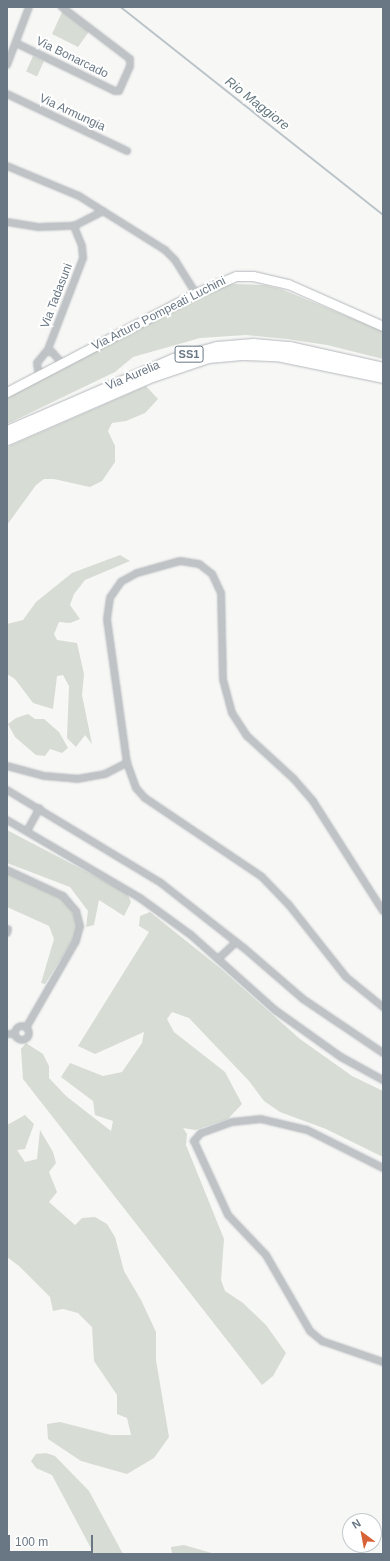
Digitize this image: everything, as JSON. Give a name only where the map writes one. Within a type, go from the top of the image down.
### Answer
[{"type":"highway","name":"Via Aurelia","points":[[7,431],[173,359],[217,347],[253,344],[290,347],[383,368]]},
{"type":"highway","name":"Via Aurelia","points":[[7,439],[152,376],[208,357],[266,354],[329,365],[383,377]]},
{"type":"highway","points":[[329,365],[383,386]]},
{"type":"street","points":[[7,66],[29,7]]},
{"type":"street","name":"Via Bonarcado","points":[[16,43],[118,91],[130,66],[130,59],[62,7]]},
{"type":"street","name":"Via Armungia","points":[[7,94],[127,151]]},
{"type":"street","points":[[7,166],[79,196],[171,255],[196,293]]},
{"type":"street","points":[[7,222],[40,226],[74,226],[103,211]]},
{"type":"street","name":"Via Tadasuni","points":[[39,376],[37,363],[47,352],[82,258],[82,246],[74,226]]},
{"type":"street","name":"Via Arturo Pompeati Luchini","points":[[7,392],[196,293],[233,276],[259,276],[294,286],[383,326]]},
{"type":"street","points":[[47,352],[54,354],[62,364]]},
{"type":"street","points":[[383,911],[314,801],[294,779],[246,736],[234,716],[224,685],[221,590],[212,574],[195,563],[175,562],[134,574],[117,586],[110,598],[107,620],[127,763],[131,777],[143,796],[262,877],[289,905],[343,974],[383,1007]]},
{"type":"street","points":[[9,768],[77,779],[105,774],[127,763]]},
{"type":"street","points":[[7,790],[40,808],[161,883],[236,942],[303,999],[383,1053]]},
{"type":"street","points":[[27,831],[40,808]]},
{"type":"street","points":[[7,820],[130,891],[186,932],[279,1012],[341,1057],[383,1080]]},
{"type":"street","points":[[7,870],[63,896],[75,908],[80,921],[76,941],[26,1028]]},
{"type":"street","points":[[218,959],[236,942]]},
{"type":"street","points":[[15,1034],[20,1027],[26,1028]]},
{"type":"street","points":[[15,1034],[20,1040],[26,1039],[29,1033],[26,1028]]},
{"type":"street","points":[[7,1034],[15,1034]]},
{"type":"street","points":[[383,1168],[307,1130],[261,1119],[232,1122],[201,1133],[194,1141],[228,1215],[266,1255],[310,1331],[322,1341],[383,1362]]},
{"type":"shaded area","points":[[63,10],[90,30],[78,47],[52,34]]},
{"type":"shaded area","points":[[33,56],[44,61],[37,76],[26,72]]},
{"type":"shaded area","points":[[234,284],[264,285],[281,289],[383,331],[383,359],[327,345],[287,339],[246,335],[200,338],[133,357],[115,372],[7,424],[7,397],[221,287]]},
{"type":"shaded area","points":[[146,386],[158,399],[145,413],[126,421],[112,423],[108,431],[115,446],[115,462],[102,481],[90,487],[54,479],[44,479],[36,485],[7,525],[7,447]]},
{"type":"shaded area","points":[[120,555],[130,561],[85,580],[74,594],[70,605],[80,619],[70,623],[59,622],[54,634],[57,640],[77,643],[84,674],[82,695],[92,744],[85,735],[76,747],[67,738],[69,686],[63,675],[57,676],[53,709],[33,703],[15,679],[7,674],[7,624],[23,620],[36,602],[72,573]]},
{"type":"shaded area","points":[[28,714],[35,719],[44,719],[59,732],[68,748],[62,753],[50,749],[45,756],[36,755],[15,737],[8,724],[16,718]]},
{"type":"shaded area","points":[[7,830],[127,893],[131,902],[124,916],[99,900],[94,925],[86,927],[88,911],[70,887],[7,863]]},
{"type":"shaded area","points":[[7,873],[58,896],[67,903],[77,921],[77,933],[45,984],[41,983],[54,939],[49,926],[7,907]]},
{"type":"shaded area","points":[[150,912],[220,968],[300,1039],[352,1076],[383,1091],[383,1157],[326,1129],[280,1112],[264,1101],[249,1081],[189,1018],[172,1012],[167,1019],[174,1032],[225,1072],[242,1104],[228,1119],[195,1130],[183,1128],[187,1134],[186,1145],[224,1239],[221,1280],[225,1291],[243,1303],[266,1325],[286,1353],[273,1376],[262,1385],[23,1079],[21,1049],[26,1043],[43,1054],[49,1066],[49,1078],[66,1096],[111,1131],[113,1121],[95,1115],[93,1101],[61,1077],[70,1063],[103,1076],[122,1072],[142,1043],[144,1032],[95,1054],[78,1046],[149,932],[139,926],[140,916]]},
{"type":"shaded area","points":[[25,1115],[34,1124],[25,1149],[17,1150],[25,1162],[37,1159],[40,1130],[53,1152],[56,1163],[49,1172],[57,1192],[49,1202],[75,1225],[82,1218],[95,1217],[107,1224],[115,1237],[124,1271],[141,1300],[156,1332],[156,1360],[169,1437],[154,1458],[127,1474],[81,1461],[48,1439],[47,1424],[60,1422],[111,1435],[131,1435],[127,1418],[117,1414],[117,1395],[94,1361],[92,1327],[78,1313],[63,1309],[53,1311],[50,1297],[19,1266],[7,1257],[7,1125]]},
{"type":"shaded area","points":[[46,1453],[55,1456],[89,1491],[123,1554],[94,1554],[52,1475],[36,1468],[31,1461],[36,1454]]},
{"type":"shaded area","points":[[184,1545],[215,1554],[172,1554],[171,1547]]},
{"type":"waterway","name":"Rio Maggiore","points":[[121,7],[383,215]]}]
